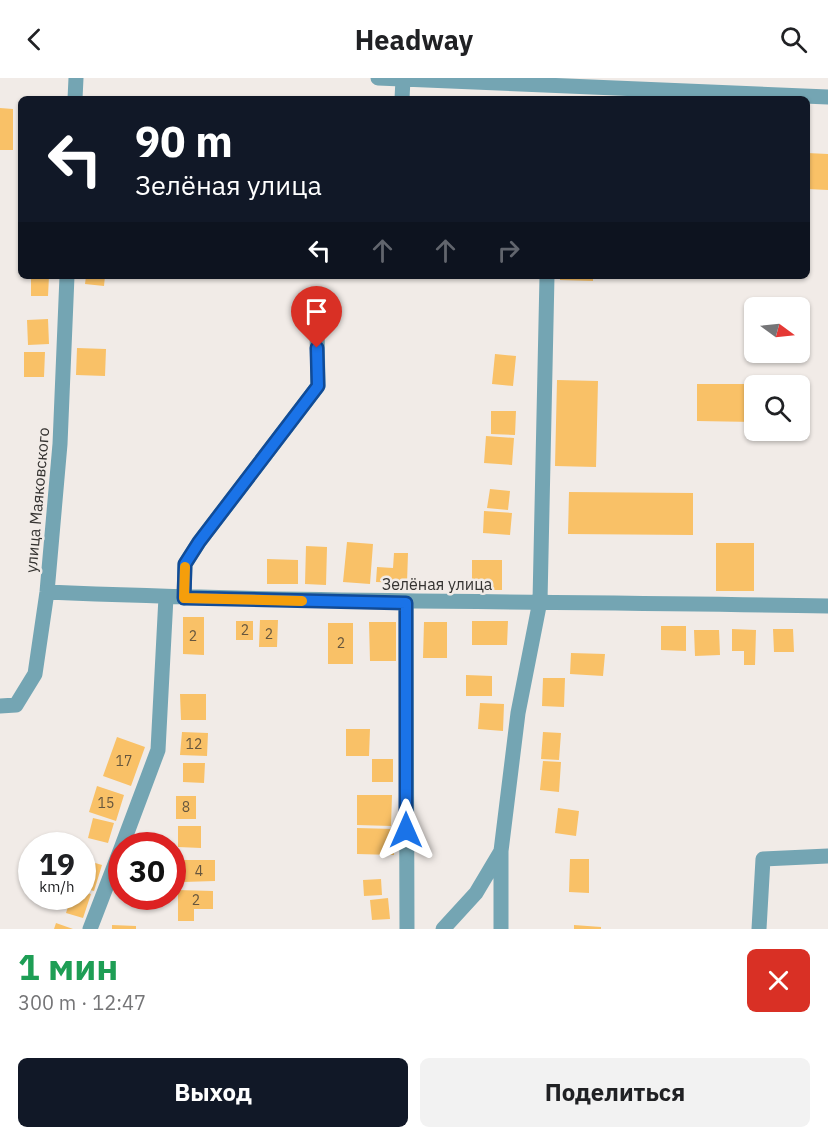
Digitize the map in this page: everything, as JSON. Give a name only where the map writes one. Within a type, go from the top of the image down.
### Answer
[{"type":"street","points":[[75,96],[76,78]]},
{"type":"street","points":[[378,78],[464,80],[557,93],[760,96]]},
{"type":"street","points":[[402,96],[403,79]]},
{"type":"street","points":[[810,97],[828,97]]},
{"type":"street","name":"улица Маяковского","points":[[0,706],[16,705],[35,674],[47,592],[60,444],[68,279]]},
{"type":"street","points":[[501,929],[501,851],[518,713],[540,601],[547,279]]},
{"type":"street","points":[[184,598],[185,564],[199,542],[318,386],[317,329]]},
{"type":"street","name":"Зелёная улица","points":[[47,592],[184,598],[406,603],[540,601],[828,606]]},
{"type":"street","points":[[127,832],[158,750],[166,597]]},
{"type":"street","points":[[406,603],[406,925]]},
{"type":"street","points":[[448,926],[476,893],[501,851]]},
{"type":"street","points":[[759,929],[763,859],[828,856]]},
{"type":"street","points":[[90,929],[108,882]]},
{"type":"building","points":[[0,108],[13,109],[13,150],[0,150]]},
{"type":"building","points":[[810,153],[828,154],[828,190],[810,189]]},
{"type":"building","points":[[31,279],[49,279],[48,296],[31,296]]},
{"type":"building","points":[[86,279],[105,279],[104,286],[85,284]]},
{"type":"building","points":[[593,279],[593,281],[560,280]]},
{"type":"building","points":[[48,319],[49,344],[28,345],[27,320]]},
{"type":"building","points":[[77,348],[106,349],[105,376],[76,375]]},
{"type":"building","points":[[24,352],[45,352],[44,377],[24,377]]},
{"type":"building","points":[[495,354],[516,356],[513,386],[492,384]]},
{"type":"building","points":[[557,380],[598,381],[596,467],[555,466]]},
{"type":"building","points":[[697,384],[744,384],[744,422],[697,421]]},
{"type":"building","points":[[491,411],[516,411],[515,435],[491,434]]},
{"type":"building","points":[[486,436],[514,438],[512,465],[484,463]]},
{"type":"building","points":[[490,489],[510,491],[508,510],[487,508]]},
{"type":"building","points":[[569,492],[693,493],[693,535],[568,534]]},
{"type":"building","points":[[484,511],[512,513],[510,535],[483,533]]},
{"type":"building","points":[[347,542],[373,544],[370,584],[343,582]]},
{"type":"building","points":[[716,543],[754,543],[754,591],[716,591]]},
{"type":"building","points":[[306,546],[327,547],[326,585],[305,584]]},
{"type":"building","points":[[394,553],[408,553],[407,583],[376,582],[377,567],[393,568]]},
{"type":"building","points":[[267,559],[298,560],[298,584],[267,584]]},
{"type":"building","points":[[472,560],[502,560],[502,590],[472,590]]},
{"type":"building","points":[[183,617],[204,617],[204,655],[183,654]]},
{"type":"building","points":[[260,620],[278,620],[277,647],[259,647]]},
{"type":"building","points":[[236,621],[253,621],[253,640],[236,640]]},
{"type":"building","points":[[472,621],[508,621],[507,645],[472,645]]},
{"type":"building","points":[[369,622],[396,622],[396,661],[370,661]]},
{"type":"building","points":[[424,622],[447,622],[447,658],[423,658]]},
{"type":"building","points":[[328,623],[353,623],[353,664],[328,664]]},
{"type":"building","points":[[661,626],[686,626],[686,651],[661,650]]},
{"type":"building","points":[[732,629],[756,630],[755,665],[744,665],[744,651],[732,651]]},
{"type":"building","points":[[773,629],[793,629],[794,652],[774,652]]},
{"type":"building","points":[[694,630],[719,630],[720,655],[695,656]]},
{"type":"building","points":[[571,653],[605,654],[603,676],[570,674]]},
{"type":"building","points":[[466,675],[492,676],[492,696],[466,696]]},
{"type":"building","points":[[543,678],[565,678],[564,707],[542,706]]},
{"type":"building","points":[[180,694],[206,694],[206,720],[181,720]]},
{"type":"building","points":[[480,703],[504,704],[503,731],[478,729]]},
{"type":"building","points":[[346,729],[370,729],[369,756],[346,756]]},
{"type":"building","points":[[182,732],[208,733],[207,756],[180,755]]},
{"type":"building","points":[[543,732],[561,733],[559,760],[541,759]]},
{"type":"building","points":[[117,737],[145,747],[131,786],[103,776]]},
{"type":"building","points":[[372,759],[393,759],[393,782],[372,782]]},
{"type":"building","points":[[543,761],[561,762],[559,792],[540,790]]},
{"type":"building","points":[[183,763],[205,763],[204,783],[183,782]]},
{"type":"building","points":[[97,786],[124,795],[116,821],[89,812]]},
{"type":"building","points":[[357,795],[392,795],[391,826],[357,825]]},
{"type":"building","points":[[176,796],[196,796],[196,819],[176,819]]},
{"type":"building","points":[[558,808],[579,811],[576,836],[555,833]]},
{"type":"building","points":[[93,818],[114,823],[111,832],[108,832],[108,843],[96,840],[96,832],[90,832]]},
{"type":"building","points":[[178,826],[201,826],[201,848],[186,847],[186,832],[178,832]]},
{"type":"building","points":[[357,828],[394,829],[394,855],[357,854]]},
{"type":"building","points":[[570,859],[589,859],[589,893],[569,892]]},
{"type":"building","points":[[186,860],[215,860],[215,881],[186,882]]},
{"type":"building","points":[[96,863],[102,865],[96,884]]},
{"type":"building","points":[[381,879],[382,895],[364,896],[363,880]]},
{"type":"building","points":[[186,890],[213,891],[213,909],[194,909],[194,921],[178,921],[178,910],[186,910]]},
{"type":"building","points":[[388,898],[390,919],[372,920],[370,900]]},
{"type":"building","points":[[67,910],[86,910],[83,918],[66,913]]},
{"type":"building","points":[[56,923],[73,929],[54,929]]},
{"type":"building","points":[[112,925],[136,926],[136,929],[112,929]]},
{"type":"building","points":[[574,925],[601,927],[601,929],[574,929]]},
{"type":"slow traffic","points":[[185,567],[184,598],[302,601]]},
{"type":"route","points":[[317,348],[318,386],[199,542],[185,564],[184,598],[406,603],[406,830]]}]
